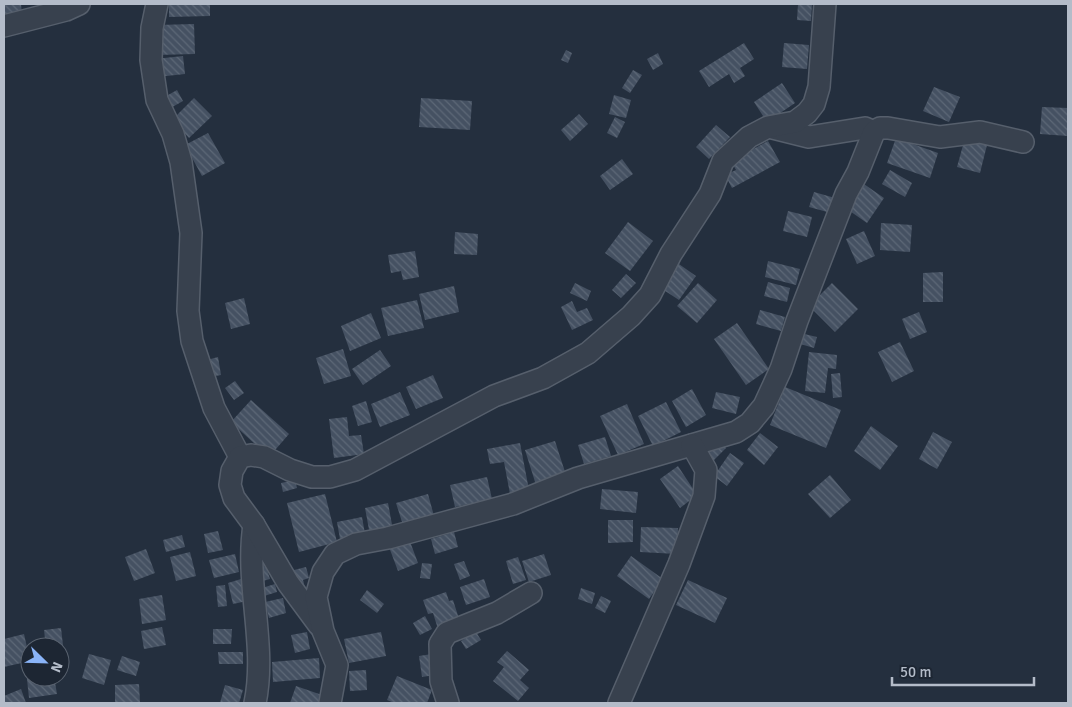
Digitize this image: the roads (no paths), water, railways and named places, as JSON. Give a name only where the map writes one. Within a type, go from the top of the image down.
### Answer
[{"type":"street","points":[[4,26],[66,10],[79,4]]},
{"type":"street","points":[[157,4],[152,28],[150,56],[157,100],[173,134],[181,162],[191,233],[188,311],[192,340],[214,408],[240,457]]},
{"type":"street","points":[[323,631],[288,583],[254,525],[234,498],[230,484],[232,471],[240,457],[251,455],[264,457],[312,477],[330,477],[355,470],[494,396],[543,378],[588,353],[631,316],[650,295],[671,254],[710,194],[723,161],[749,137],[768,127],[795,122],[814,104],[819,87],[825,4]]},
{"type":"street","points":[[768,127],[808,137],[865,128],[874,132]]},
{"type":"street","points":[[330,703],[336,665],[323,631],[316,597],[323,572],[335,554],[356,544],[388,538],[514,504],[578,478],[736,432],[750,423],[764,406],[782,369],[797,321],[846,194],[858,172],[874,132],[880,128],[888,128],[940,137],[980,132],[1024,142]]},
{"type":"street","points":[[618,703],[679,564],[704,496],[706,470],[692,445]]},
{"type":"street","points":[[254,525],[250,564],[259,680],[255,703]]},
{"type":"street","points":[[448,703],[441,681],[440,644],[442,639],[447,634],[497,613],[531,593]]}]
